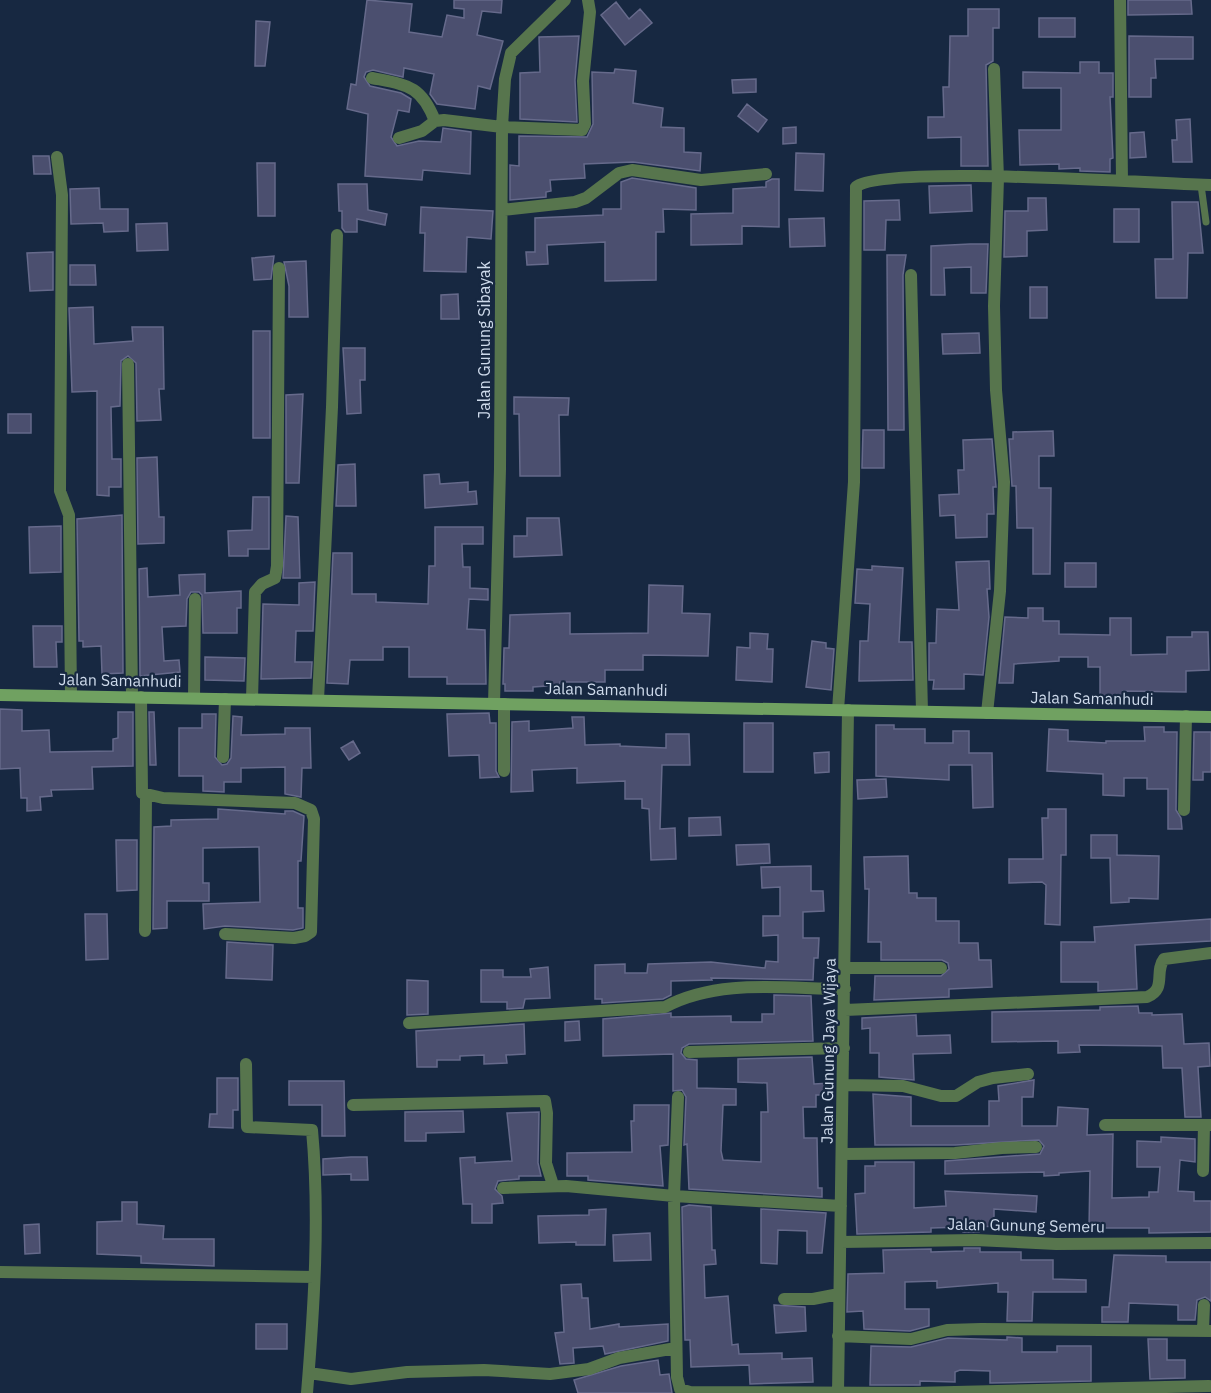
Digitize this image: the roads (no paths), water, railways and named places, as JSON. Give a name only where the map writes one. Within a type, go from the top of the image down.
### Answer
[{"type":"street","name":"Jalan Gunung Sibayak","points":[[504,771],[499,704],[502,127],[505,79],[511,53],[565,0]]},
{"type":"street","points":[[399,138],[422,131],[435,122],[582,130],[585,123],[583,81],[590,12],[588,0]]},
{"type":"street","points":[[1120,0],[1122,181]]},
{"type":"street","points":[[987,712],[1000,591],[1004,482],[996,369],[998,178],[994,69]]},
{"type":"street","points":[[372,78],[409,85],[417,91],[435,122]]},
{"type":"street","points":[[57,156],[62,195],[60,491],[69,515],[71,696]]},
{"type":"street","points":[[502,210],[575,202],[586,198],[619,173],[632,170],[701,180],[766,174]]},
{"type":"street","name":"Jalan Gunung Jaya Wijaya","points":[[838,1392],[843,1154],[840,1137],[844,1085],[846,968],[843,710],[854,482],[856,187],[869,181],[935,176],[998,178]]},
{"type":"street","points":[[998,178],[1206,185]]},
{"type":"street","points":[[318,700],[332,407],[337,235]]},
{"type":"street","points":[[252,699],[255,592],[262,584],[275,578],[278,549],[279,268]]},
{"type":"street","points":[[910,275],[922,711]]},
{"type":"street","points":[[128,364],[141,789],[146,795],[163,798],[295,803],[310,810],[315,829],[310,932],[305,936],[294,938],[225,934]]},
{"type":"street","points":[[194,698],[195,599]]},
{"type":"street","name":"Jalan Samanhudi","points":[[0,694],[1211,717]]},
{"type":"street","points":[[223,757],[225,699]]},
{"type":"street","points":[[1184,810],[1186,716]]},
{"type":"street","points":[[145,931],[146,795]]},
{"type":"street","points":[[845,1010],[1147,997],[1154,994],[1160,986],[1160,967],[1164,959],[1211,953]]},
{"type":"street","points":[[846,968],[940,968]]},
{"type":"street","points":[[409,1023],[616,1008],[665,1008],[688,995],[726,989],[844,989]]},
{"type":"street","points":[[689,1052],[844,1048]]},
{"type":"street","points":[[246,1064],[247,1126],[312,1130],[315,1167],[314,1277],[307,1393]]},
{"type":"street","points":[[844,1085],[903,1086],[941,1096],[957,1096],[978,1082],[1028,1074]]},
{"type":"street","points":[[678,1097],[674,1196],[676,1348],[677,1383],[683,1392],[1209,1386]]},
{"type":"street","points":[[353,1106],[545,1101],[548,1113],[546,1163],[552,1185]]},
{"type":"street","points":[[1105,1125],[1207,1125],[1203,1172]]},
{"type":"street","points":[[843,1154],[955,1153],[992,1148],[1036,1147]]},
{"type":"street","points":[[503,1188],[552,1185],[674,1196],[841,1206]]},
{"type":"street","name":"Jalan Gunung Semeru","points":[[841,1242],[976,1240],[1056,1244],[1211,1243]]},
{"type":"street","points":[[0,1272],[314,1277]]},
{"type":"street","points":[[784,1299],[813,1299],[839,1294]]},
{"type":"street","points":[[838,1336],[911,1339],[947,1330],[981,1329],[1207,1330],[1204,1305]]},
{"type":"street","points":[[309,1373],[351,1379],[407,1372],[484,1370],[550,1374],[589,1369],[600,1362],[676,1348]]},
{"type":"lane","points":[[1206,185],[1206,222]]}]
